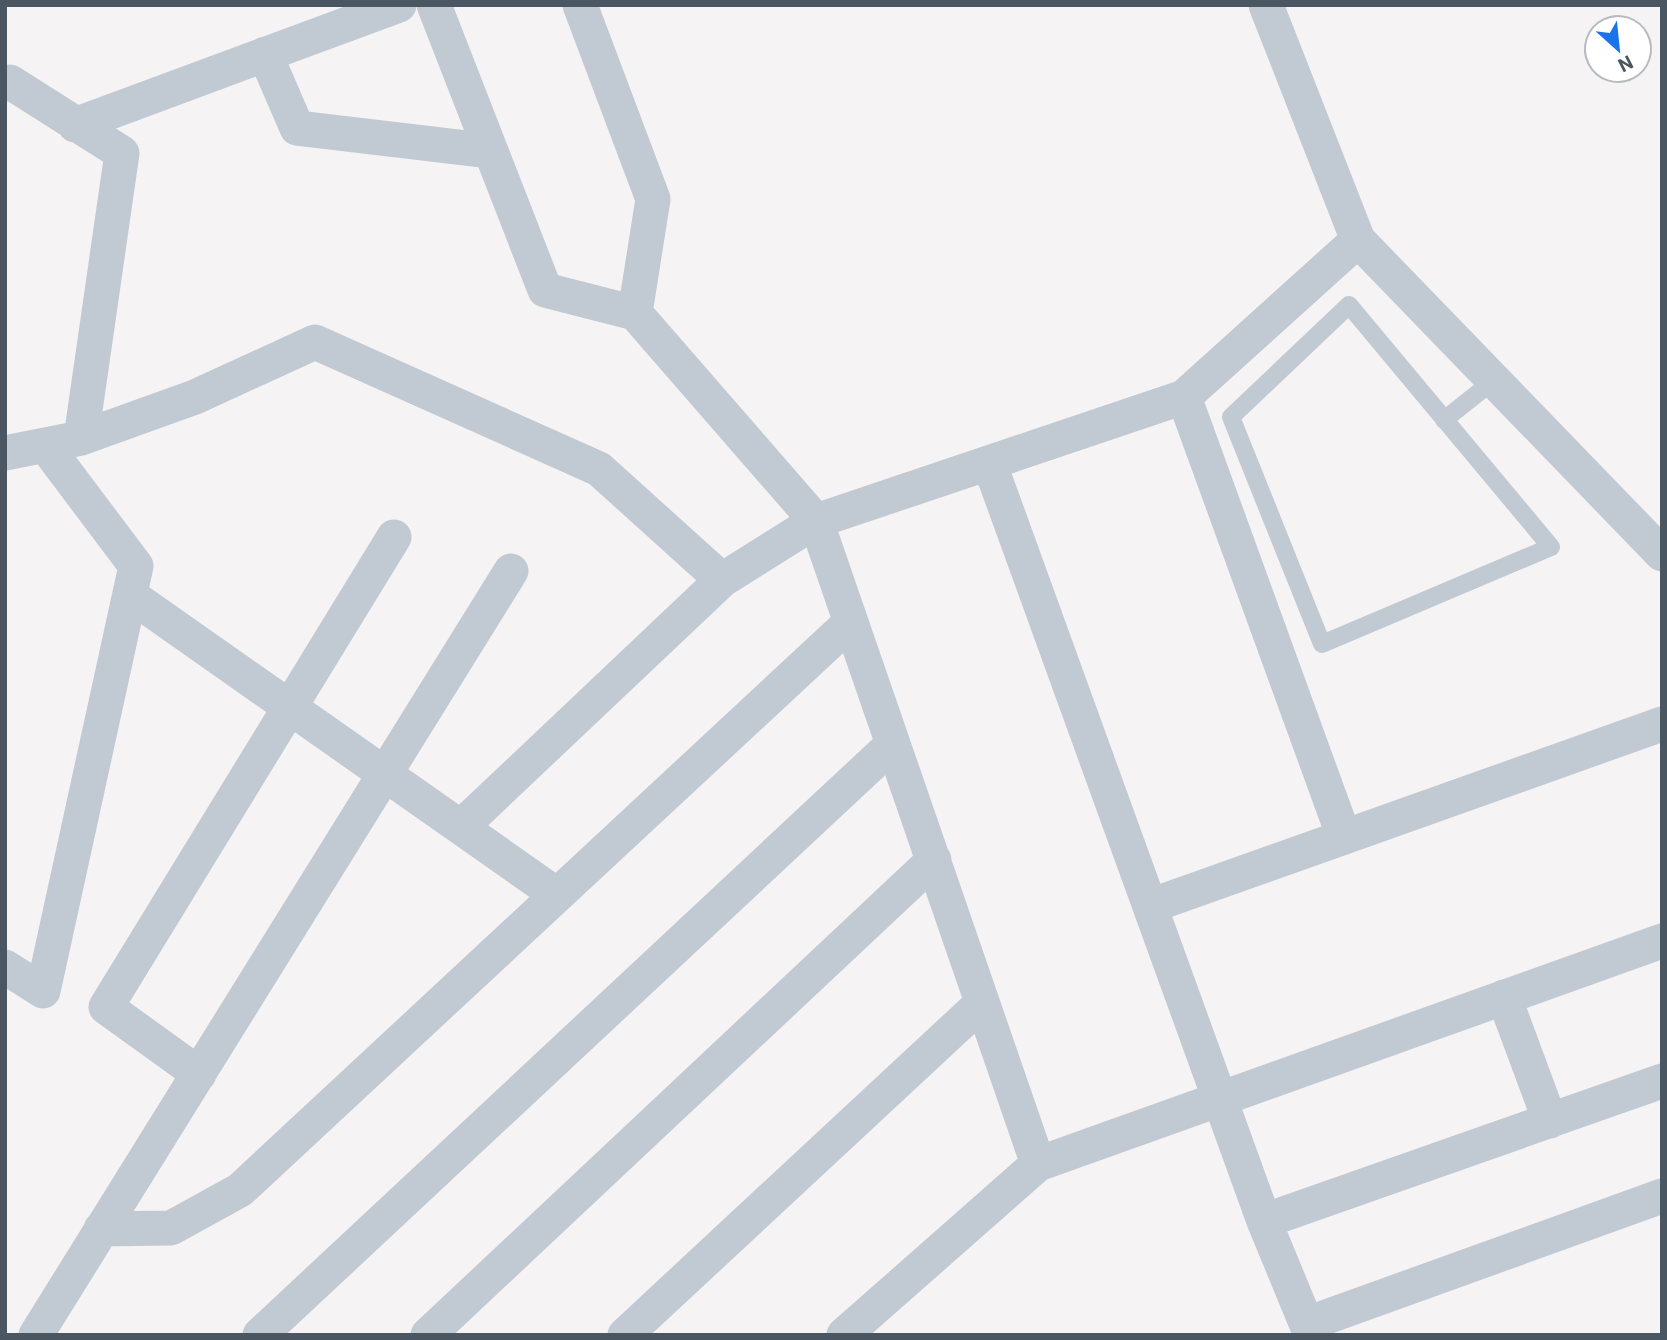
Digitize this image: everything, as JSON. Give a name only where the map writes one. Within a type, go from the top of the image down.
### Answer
[{"type":"street","points":[[75,125],[399,5]]},
{"type":"street","points":[[434,5],[545,290],[635,313],[816,521],[1038,1164]]},
{"type":"street","points":[[580,5],[653,199],[635,313]]},
{"type":"street","points":[[1266,5],[1358,240],[1662,554]]},
{"type":"street","points":[[265,54],[297,128],[491,152]]},
{"type":"street","points":[[5,84],[10,82],[122,153],[81,438]]},
{"type":"street","points":[[462,826],[722,580],[816,521],[990,465],[1184,397],[1358,240]]},
{"type":"street","points":[[5,453],[81,438],[195,397],[315,342],[599,469],[722,580]]},
{"type":"street","points":[[1184,397],[1344,837]]},
{"type":"street","points":[[5,967],[43,991],[136,566],[45,445]]},
{"type":"street","points":[[990,465],[1220,1099],[1309,1330],[1662,1196]]},
{"type":"street","points":[[200,1074],[106,1007],[394,537]]},
{"type":"street","points":[[36,1335],[387,775],[511,571]]},
{"type":"street","points":[[130,595],[557,895]]},
{"type":"street","points":[[102,1229],[171,1228],[240,1191],[851,622]]},
{"type":"street","points":[[1150,906],[1662,724]]},
{"type":"street","points":[[260,1335],[893,744]]},
{"type":"street","points":[[428,1335],[934,860]]},
{"type":"street","points":[[844,1335],[1038,1164],[1662,941]]},
{"type":"street","points":[[1504,997],[1550,1121]]},
{"type":"street","points":[[625,1335],[981,1004]]},
{"type":"street","points":[[1265,1221],[1662,1082]]},
{"type":"lane","points":[[1349,305],[1444,419],[1551,547],[1322,644],[1231,417],[1349,305]]},
{"type":"lane","points":[[1444,419],[1493,381]]}]
